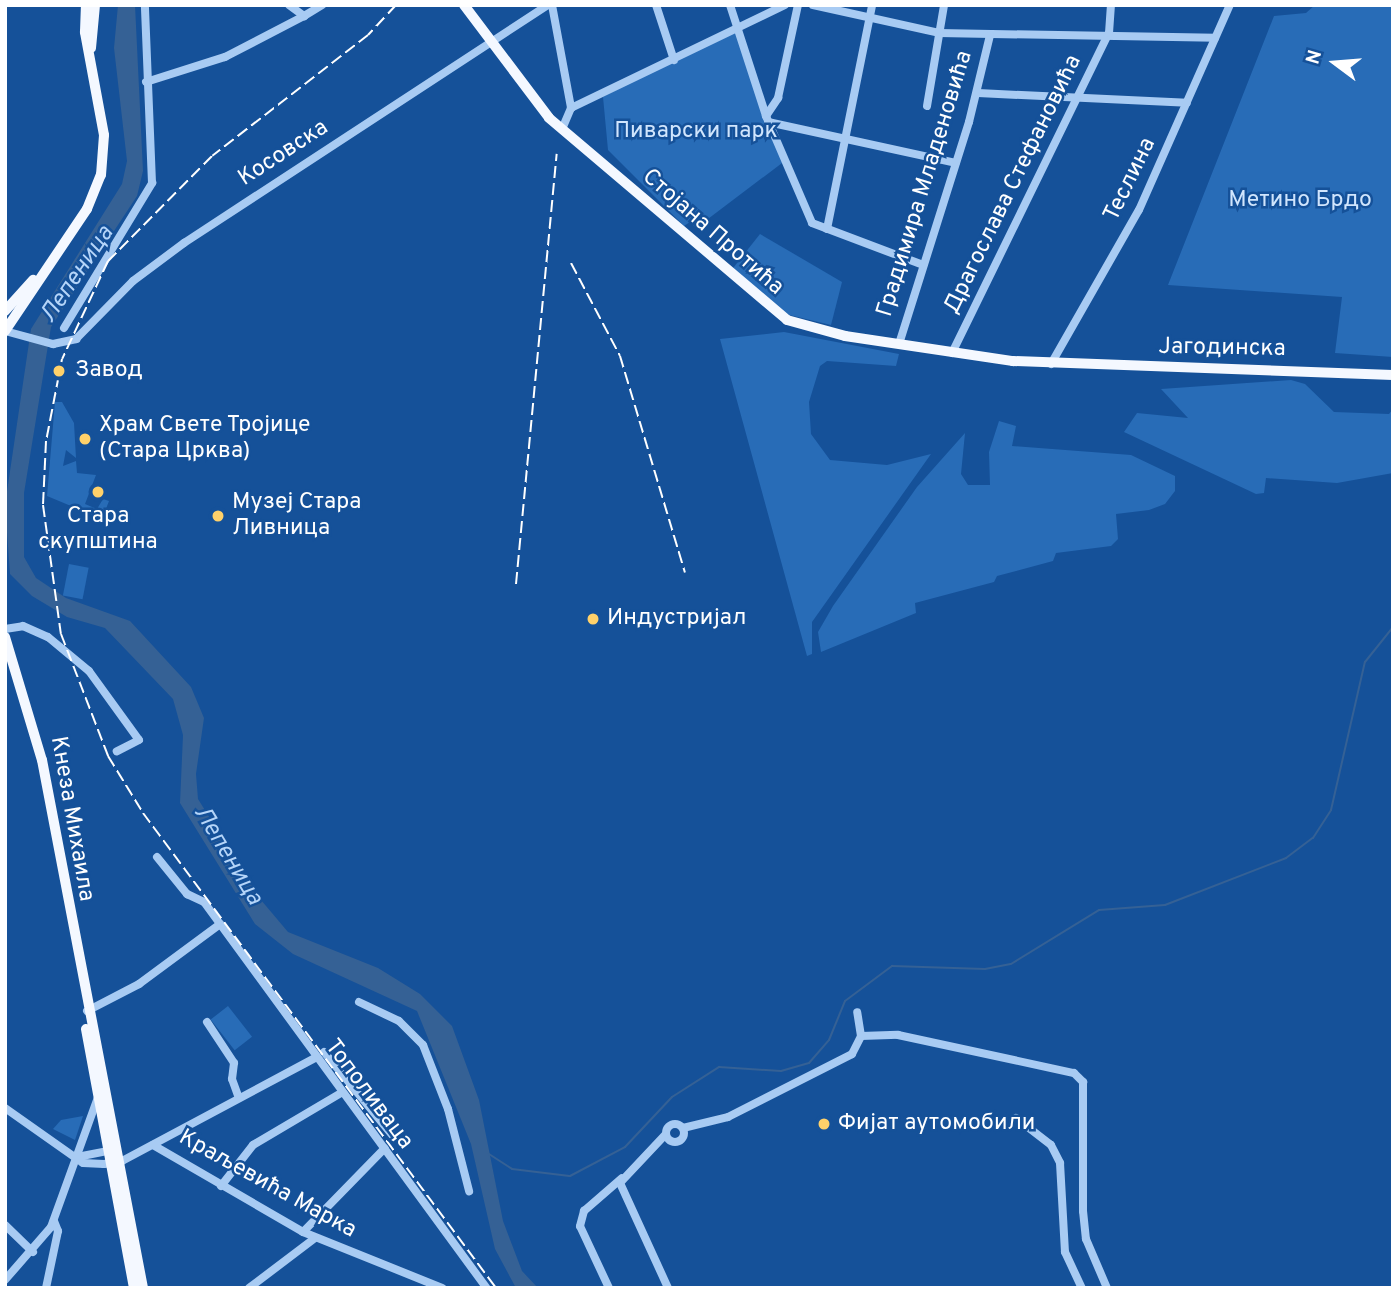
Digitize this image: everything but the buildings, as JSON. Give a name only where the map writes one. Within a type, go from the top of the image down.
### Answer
[{"type":"main road","points":[[5,331],[87,209],[102,176],[104,135],[86,5]]},
{"type":"main road","points":[[91,49],[94,5]]},
{"type":"main road","name":"Стојана Протића","points":[[464,5],[490,43],[562,129],[778,315],[829,333],[952,353],[1051,363]]},
{"type":"main road","points":[[5,311],[46,268]]},
{"type":"main road","name":"Јагодинска","points":[[1051,363],[1393,375]]},
{"type":"main road","name":"Кнеза Михаила","points":[[5,637],[42,760],[87,1011],[143,1288]]},
{"type":"main road","name":"Кнеза Михаила","points":[[87,1011],[98,1094],[114,1149]]},
{"type":"main road","name":"Кнеза Михаила","points":[[117,1162],[134,1288]]},
{"type":"street","points":[[64,328],[151,188],[154,150],[146,82],[145,5]]},
{"type":"street","points":[[289,5],[304,16]]},
{"type":"street","points":[[146,82],[225,57],[322,5]]},
{"type":"street","points":[[550,5],[571,108],[562,129]]},
{"type":"street","name":"Косовска","points":[[5,331],[53,344],[76,339],[133,281],[175,249],[550,5]]},
{"type":"street","points":[[656,5],[674,60]]},
{"type":"street","points":[[730,5],[767,119],[812,223],[923,265]]},
{"type":"street","points":[[571,108],[674,60],[763,9],[785,5]]},
{"type":"street","points":[[767,119],[778,98],[798,5]]},
{"type":"street","points":[[813,5],[939,33],[1109,33],[1216,38]]},
{"type":"street","points":[[827,229],[872,5]]},
{"type":"street","points":[[927,106],[944,5]]},
{"type":"street","points":[[1109,33],[1111,5]]},
{"type":"street","name":"Теслина","points":[[1051,363],[1133,221],[1230,5]]},
{"type":"street","name":"Драгослава Стефановића","points":[[952,353],[1080,97],[1109,33]]},
{"type":"street","name":"Градимира Младеновића","points":[[899,344],[978,93],[990,35]]},
{"type":"street","points":[[978,93],[1187,103]]},
{"type":"street","points":[[767,119],[956,163]]},
{"type":"street","points":[[5,629],[23,626],[48,637],[89,671],[139,740],[117,751]]},
{"type":"street","name":"Тополиваца","points":[[157,857],[220,924],[315,1058],[385,1148],[486,1288]]},
{"type":"street","points":[[87,1011],[139,984],[220,924]]},
{"type":"street","points":[[359,1002],[399,1021],[423,1045],[452,1121],[469,1191]]},
{"type":"street","points":[[610,1288],[580,1226],[584,1210],[622,1178],[665,1135],[670,1124],[683,1128],[728,1117],[852,1054],[861,1036],[858,1012]]},
{"type":"street","points":[[206,1022],[234,1063],[232,1079],[239,1098]]},
{"type":"street","points":[[861,1036],[898,1035],[1074,1073],[1087,1098],[1083,1211],[1086,1239],[1107,1288]]},
{"type":"street","name":"Тополиваца","points":[[324,1052],[393,1136]]},
{"type":"street","points":[[6,1108],[86,1164],[117,1162],[315,1058]]},
{"type":"street","points":[[221,1186],[253,1145],[341,1093]]},
{"type":"street","points":[[5,1280],[33,1252],[54,1221],[98,1094]]},
{"type":"street","points":[[1016,1118],[1051,1145],[1060,1163],[1065,1252],[1082,1288]]},
{"type":"street","points":[[665,1135],[678,1142],[683,1128]]},
{"type":"street","name":"Краљевића Марка","points":[[153,1144],[221,1186],[315,1238],[442,1288]]},
{"type":"street","points":[[303,1232],[385,1148]]},
{"type":"street","points":[[77,1157],[114,1149]]},
{"type":"street","points":[[622,1178],[627,1207],[668,1288]]},
{"type":"street","points":[[46,1288],[58,1231],[54,1221]]},
{"type":"street","points":[[5,1225],[33,1252]]},
{"type":"street","points":[[249,1288],[315,1238]]},
{"type":"green space","name":"Метино Брдо","points":[[1315,5],[1393,5],[1393,357],[1335,353],[1342,297],[1168,285],[1274,16],[1306,13]]},
{"type":"green space","name":"Пиварски парк","points":[[736,27],[786,160],[696,228],[690,222],[684,226],[608,150],[603,97]]},
{"type":"green space","points":[[760,234],[842,282],[831,325],[781,313],[730,272]]},
{"type":"green space","points":[[784,332],[899,354],[896,366],[827,361],[820,366],[809,402],[811,434],[830,460],[887,465],[931,454],[812,622],[812,654],[807,656],[720,339]]},
{"type":"green space","points":[[1291,380],[1305,384],[1334,412],[1389,414],[1393,409],[1393,473],[1337,483],[1266,478],[1264,493],[1256,494],[1124,432],[1137,413],[1188,418],[1161,389]]},
{"type":"green space","points":[[55,402],[62,402],[74,423],[76,458],[66,450],[63,466],[76,461],[77,473],[96,475],[85,504],[97,509],[103,499],[109,501],[104,514],[95,516],[47,496]]},
{"type":"green space","points":[[999,421],[1016,426],[1012,446],[1131,455],[1175,476],[1175,491],[1165,504],[1149,510],[1116,514],[1118,539],[1111,546],[1056,553],[1053,561],[997,576],[994,582],[915,603],[916,613],[821,652],[818,632],[833,606],[917,487],[965,433],[961,474],[968,485],[990,485],[989,452]]},
{"type":"green space","points":[[69,564],[89,568],[83,599],[63,595]]},
{"type":"green space","points":[[228,1006],[252,1037],[235,1050],[211,1020]]},
{"type":"green space","points":[[83,1116],[75,1140],[53,1129],[61,1120]]},
{"type":"water","name":"Лепеница","points":[[118,5],[135,5],[143,171],[137,196],[51,327],[24,493],[24,557],[36,578],[66,598],[130,621],[191,687],[204,718],[196,774],[198,799],[261,900],[288,932],[378,968],[420,994],[452,1026],[479,1100],[503,1221],[522,1271],[538,1288],[516,1288],[495,1249],[471,1144],[417,1011],[293,954],[255,924],[180,803],[183,735],[173,699],[105,628],[67,617],[32,596],[10,574],[5,505],[31,329],[122,184],[127,161],[114,48]]},
{"type":"waterway","points":[[489,1154],[512,1169],[570,1176],[625,1147],[672,1097],[719,1067],[781,1071],[809,1063],[829,1040],[845,1001],[892,966],[985,969],[1011,964],[1099,910],[1165,905],[1286,858],[1313,838],[1331,810],[1365,662],[1393,627]]},
{"type":"railway","points":[[396,5],[368,35],[212,156],[108,261],[62,359],[46,441],[43,505],[61,634],[108,756],[143,813],[496,1288]]},
{"type":"railway","points":[[516,584],[557,154]]},
{"type":"railway","points":[[571,263],[620,356],[685,572]]},
{"type":"place","name":"Завод","points":[[59,371]]},
{"type":"place","name":"Храм Свете Тројице (Стара Црква)","points":[[85,439]]},
{"type":"place","name":"Стара скупштина","points":[[98,492]]},
{"type":"place","name":"Музеј Стара Ливница","points":[[218,516]]},
{"type":"place","name":"Индустријал","points":[[593,619]]},
{"type":"place","name":"Фијат аутомобили","points":[[824,1124]]}]
